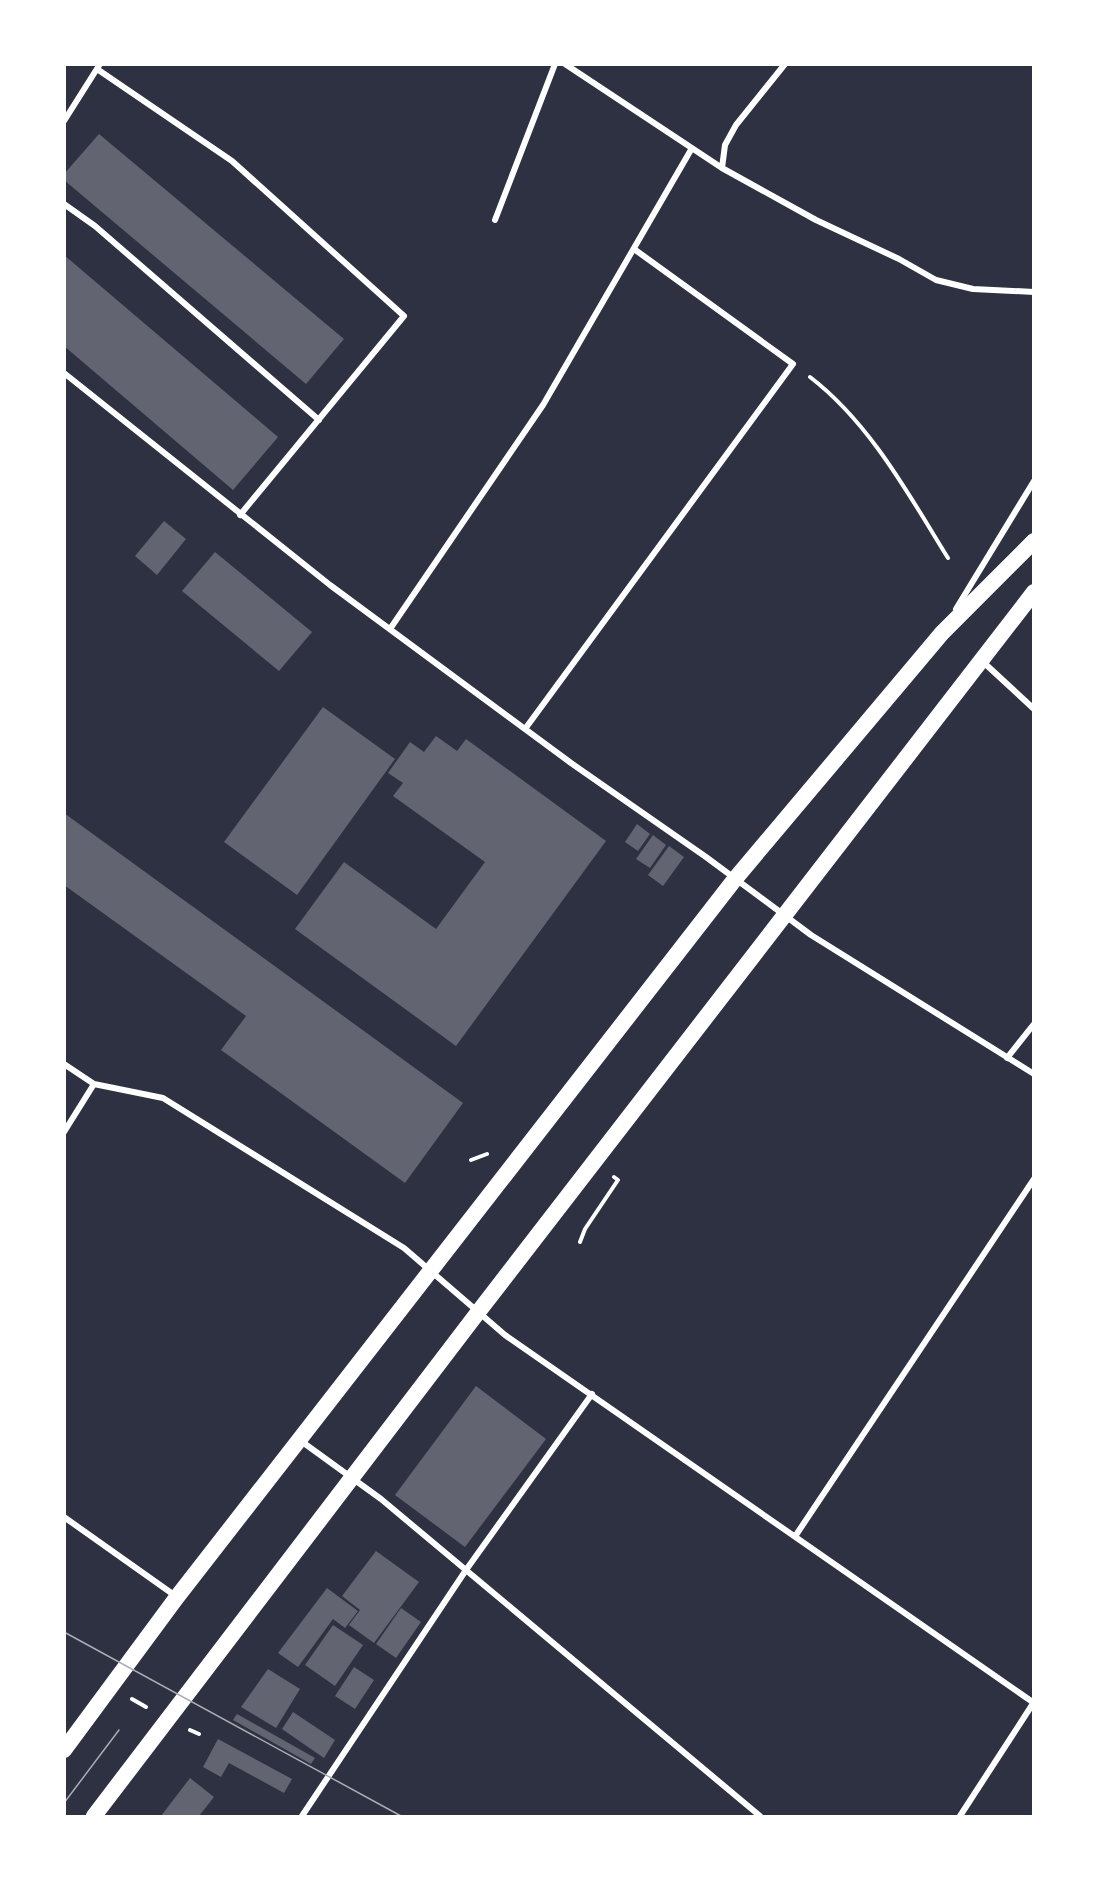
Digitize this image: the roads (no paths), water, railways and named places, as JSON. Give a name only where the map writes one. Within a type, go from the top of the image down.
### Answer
[{"type":"highway","points":[[64,1750],[177,1597],[735,879],[942,633],[1034,541]]},
{"type":"highway","points":[[94,1816],[479,1311],[1034,592]]},
{"type":"street","points":[[495,220],[555,64]]},
{"type":"street","points":[[565,64],[723,168],[816,220],[899,259],[936,280],[973,289],[1034,292]]},
{"type":"street","points":[[723,168],[725,145],[736,125],[785,64]]},
{"type":"street","points":[[66,116],[98,67],[232,161],[404,316],[240,515]]},
{"type":"street","points":[[390,629],[543,405],[692,148]]},
{"type":"street","points":[[64,204],[94,226],[319,420]]},
{"type":"street","points":[[525,729],[793,364],[634,249]]},
{"type":"street","points":[[64,373],[240,515],[525,729],[811,935],[1034,1074]]},
{"type":"street","points":[[942,633],[1034,481]]},
{"type":"street","points":[[981,660],[1034,709]]},
{"type":"street","points":[[1007,1058],[1034,1024]]},
{"type":"street","points":[[64,1064],[94,1084],[163,1098],[404,1248],[504,1335],[796,1535],[1033,1702],[960,1816]]},
{"type":"street","points":[[64,1132],[94,1084]]},
{"type":"street","points":[[796,1535],[1034,1179]]},
{"type":"street","points":[[302,1816],[466,1570],[592,1394]]},
{"type":"street","points":[[299,1439],[352,1478],[466,1570],[760,1816]]},
{"type":"street","points":[[64,1517],[177,1597]]},
{"type":"tram line","points":[[64,1632],[401,1816]]},
{"type":"tram line","points":[[64,1803],[119,1730]]}]
